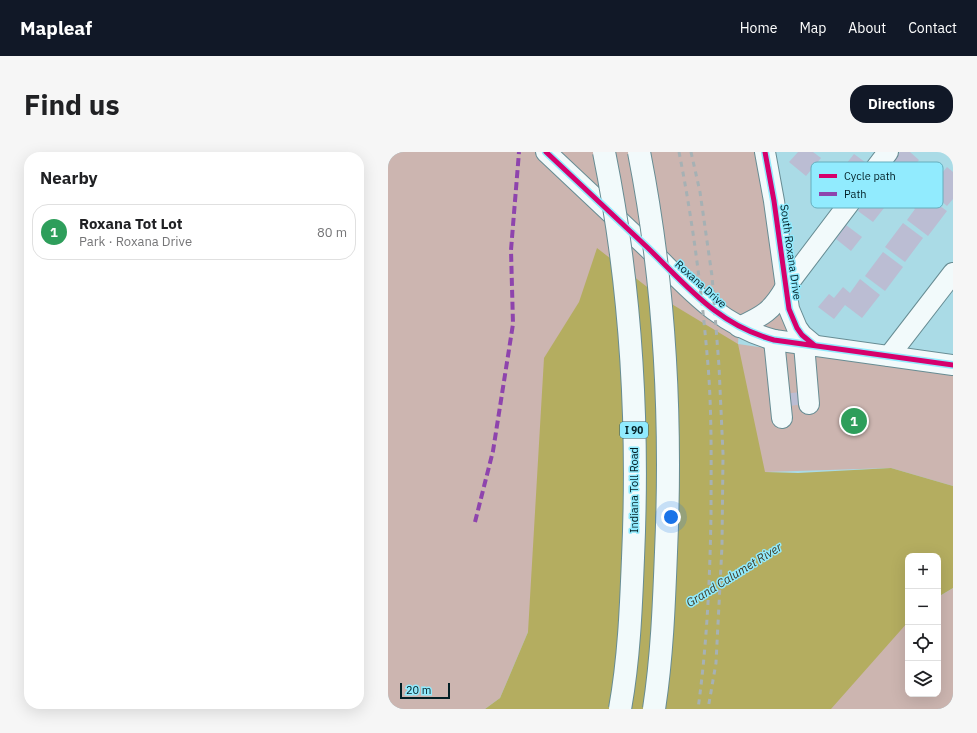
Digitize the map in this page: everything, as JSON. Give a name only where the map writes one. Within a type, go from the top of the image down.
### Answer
[{"type":"highway","name":"Indiana Toll Road","points":[[604,152],[622,254],[634,404],[636,503],[631,604],[620,709]]},
{"type":"highway","points":[[639,152],[654,238],[662,307],[668,398],[669,497],[664,611],[654,709]]},
{"type":"street","name":"Roxana Drive","points":[[546,152],[708,306],[739,327],[774,340],[953,364]]},
{"type":"street","name":"South Roxana Drive","points":[[765,152],[774,201],[789,309],[796,328],[809,345]]},
{"type":"street","points":[[880,162],[888,152]]},
{"type":"street","points":[[739,327],[760,317],[770,310],[846,208]]},
{"type":"street","points":[[889,356],[953,273]]},
{"type":"street","points":[[774,340],[782,418]]},
{"type":"street","points":[[809,345],[809,404]]},
{"type":"shaded area","points":[[388,152],[765,152],[802,335],[739,328],[738,344],[953,375],[953,486],[891,468],[765,472],[528,632],[500,698],[485,709],[388,709]]},
{"type":"shaded area","points":[[953,588],[953,709],[681,709],[905,592],[905,697],[941,697],[941,595]]},
{"type":"water","name":"Grand Calumet River","points":[[597,248],[660,297],[738,344],[765,472],[798,473],[891,468],[953,486],[953,588],[941,595],[941,553],[905,553],[905,625],[831,709],[485,709],[500,698],[528,632],[544,358],[579,302]]},
{"type":"building","points":[[798,152],[813,152],[821,158],[818,162],[811,162],[811,170],[806,176],[789,162]]},
{"type":"building","points":[[900,152],[910,152],[919,160],[917,162],[892,162]]},
{"type":"building","points":[[854,154],[865,162],[848,162]]},
{"type":"building","points":[[947,167],[953,172],[953,199],[947,206],[943,203],[943,172]]},
{"type":"building","points":[[860,208],[884,208],[873,222],[858,211]]},
{"type":"building","points":[[914,208],[943,208],[947,211],[928,236],[907,220],[915,209]]},
{"type":"building","points":[[903,223],[923,238],[905,262],[885,247]]},
{"type":"building","points":[[846,225],[862,237],[851,251],[836,239]]},
{"type":"building","points":[[883,252],[903,267],[885,291],[865,276]]},
{"type":"building","points":[[860,279],[880,295],[862,318],[845,305],[834,319],[818,307],[829,294],[834,298],[843,287],[850,293]]},
{"type":"building","points":[[801,392],[803,404],[784,407],[782,394]]},
{"type":"railway","points":[[679,152],[689,205],[700,285],[710,402],[710,562],[706,636],[698,709]]},
{"type":"railway","points":[[691,152],[700,192],[712,276],[719,366],[723,454],[722,546],[716,663],[708,709]]},
{"type":"marked path","points":[[475,522],[493,451],[513,324],[511,250],[519,152]]},
{"type":"cycle path","points":[[546,152],[648,248],[690,290],[705,303],[736,325],[774,340],[953,365]]},
{"type":"cycle path","points":[[765,152],[774,201],[789,309],[797,328],[802,335],[814,345]]},
{"type":"place","name":"Roxana Tot Lot","points":[[854,421]]}]
